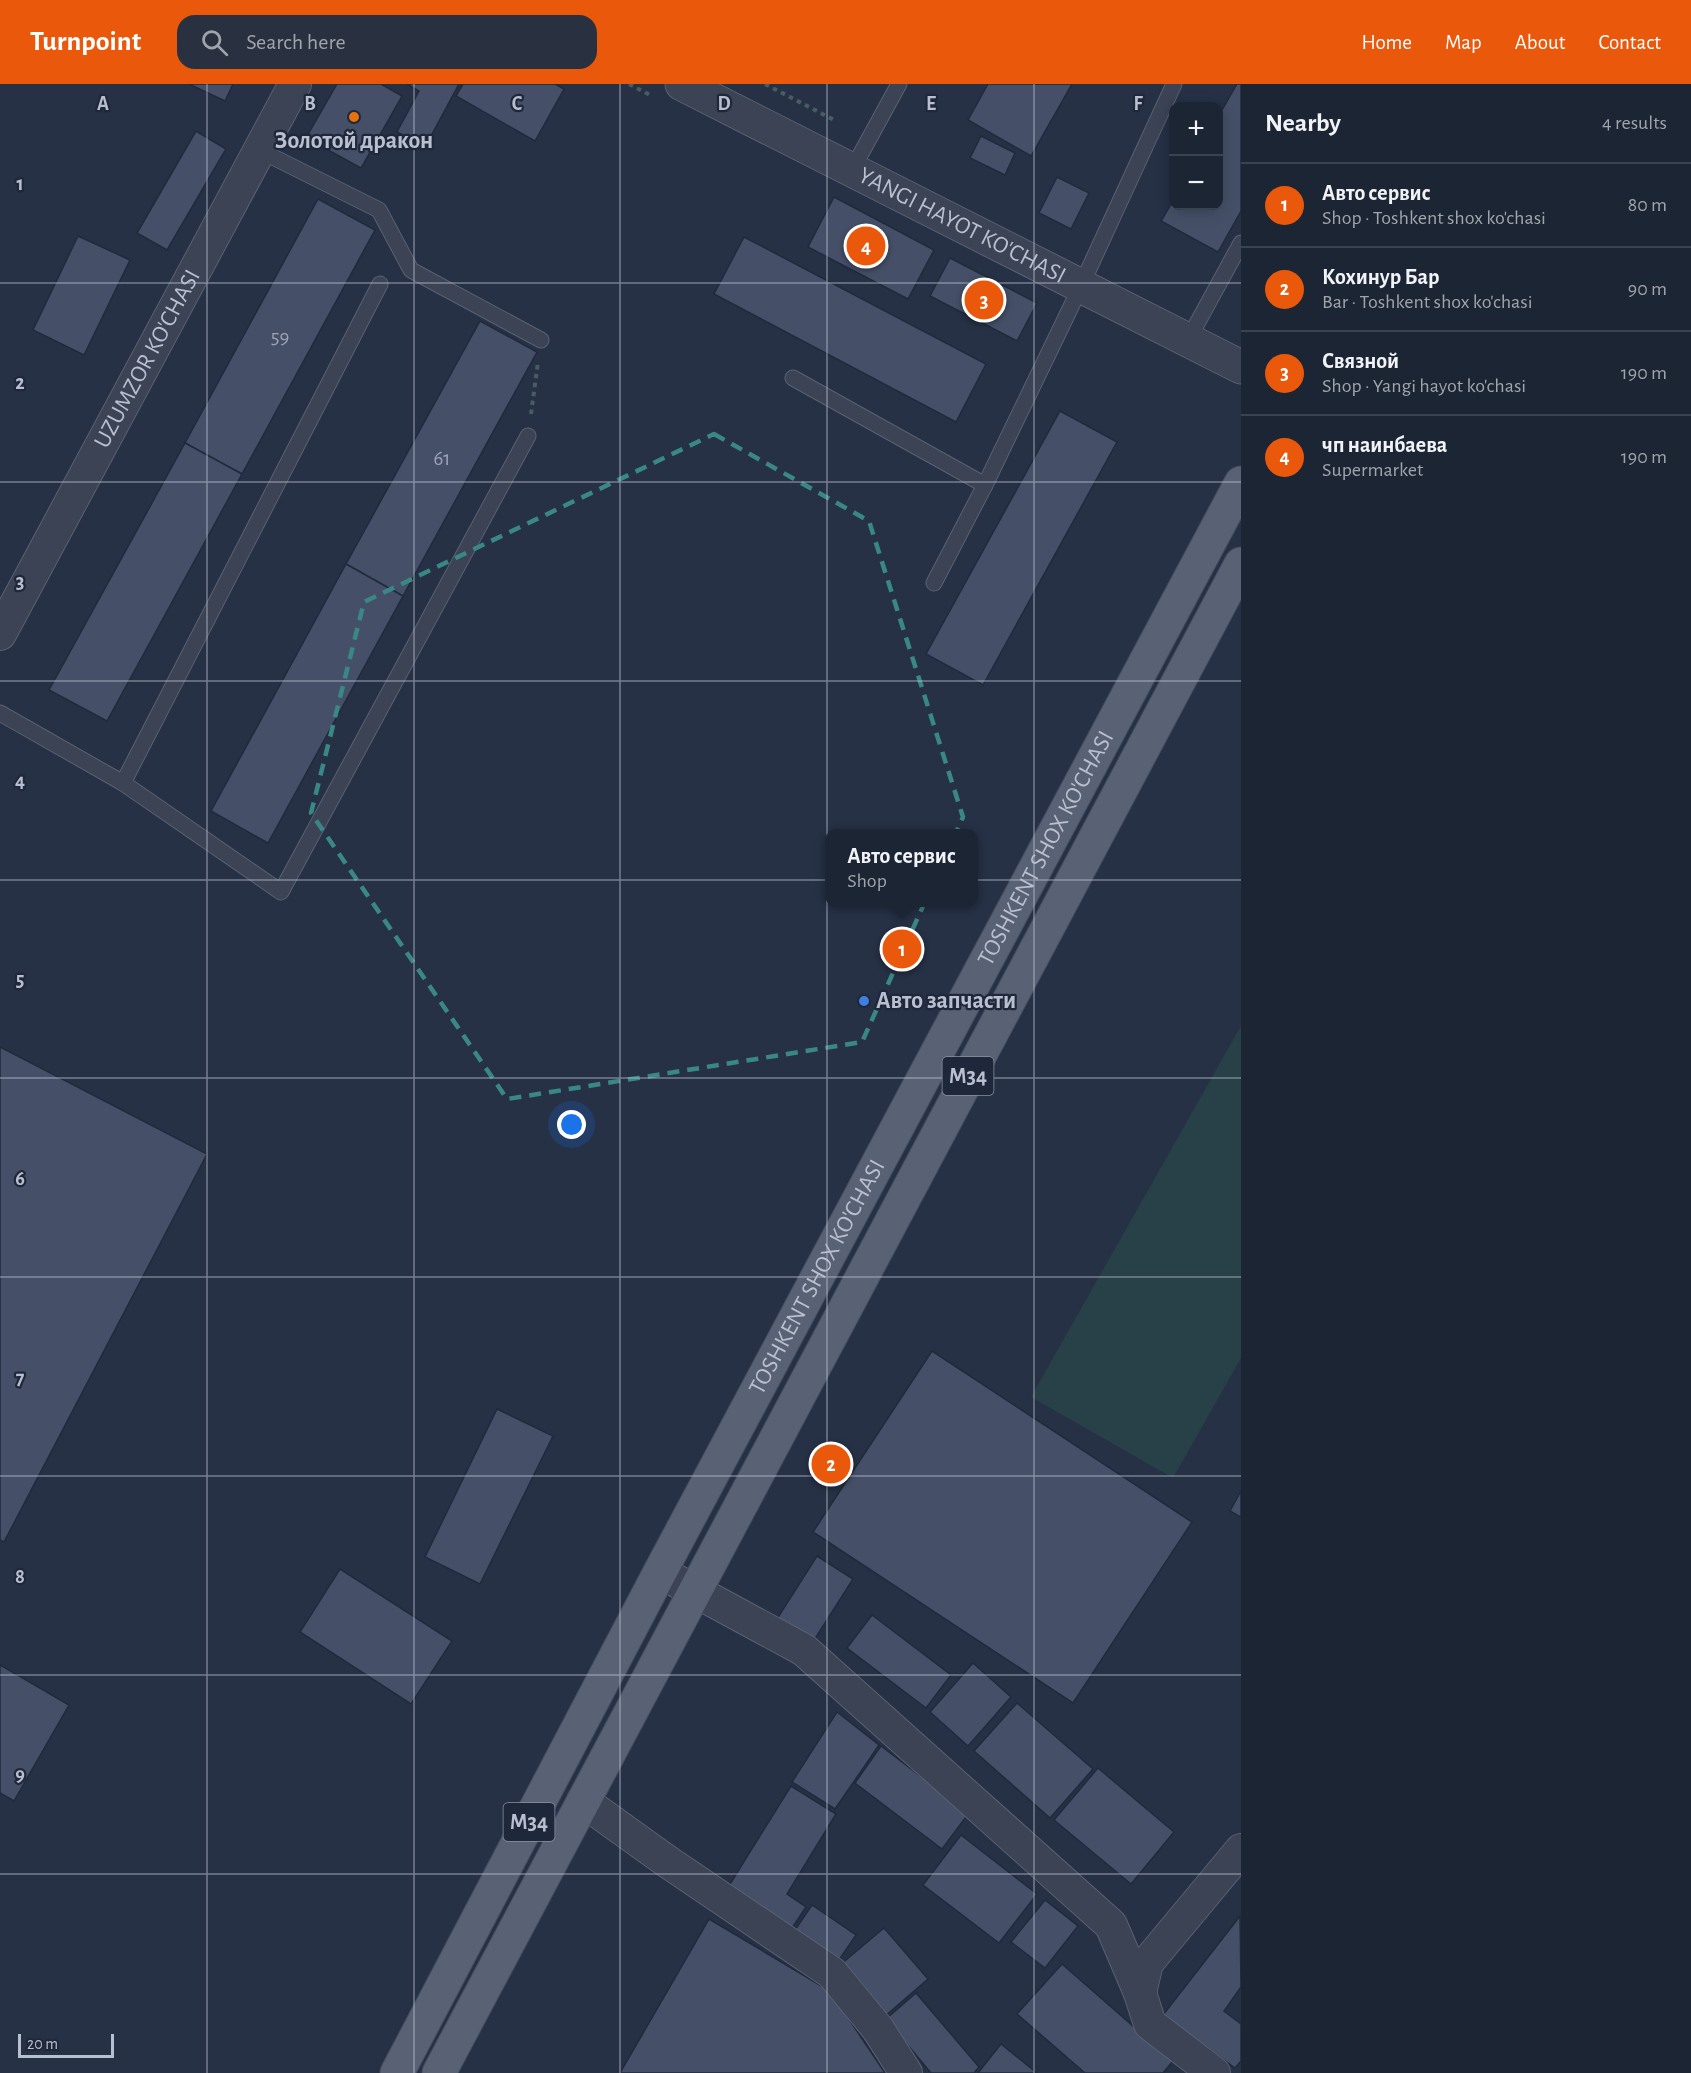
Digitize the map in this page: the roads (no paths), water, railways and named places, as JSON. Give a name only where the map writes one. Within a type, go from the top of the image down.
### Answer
[{"type":"main road","name":"TOSHKENT SHOX KO'CHASI","points":[[397,2073],[660,1572],[1241,483]]},
{"type":"main road","name":"TOSHKENT SHOX KO'CHASI","points":[[439,2073],[1241,564]]},
{"type":"street","name":"UZUMZOR KO'CHASI","points":[[0,634],[295,84]]},
{"type":"street","name":"YANGI HAYOT KO'CHASI","points":[[682,84],[1241,367]]},
{"type":"street","points":[[660,1572],[804,1650],[1112,1925],[1150,2024],[1214,2073]]},
{"type":"street","points":[[583,1800],[668,1862],[832,1974],[878,2029],[906,2073]]},
{"type":"street","points":[[1140,1993],[1147,1963],[1241,1850]]},
{"type":"lane","points":[[852,170],[899,84]]},
{"type":"lane","points":[[934,583],[985,485],[1082,286],[1174,84]]},
{"type":"lane","points":[[259,150],[379,210],[411,270],[541,340]]},
{"type":"lane","points":[[1188,340],[1241,243]]},
{"type":"lane","points":[[123,783],[380,284]]},
{"type":"lane","points":[[794,378],[985,485]]},
{"type":"lane","points":[[0,713],[123,783],[281,892],[528,436]]},
{"type":"place","name":"Золотой дракон","points":[[354,117]]},
{"type":"place","name":"чп наинбаева","points":[[866,246]]},
{"type":"place","name":"Связной","points":[[984,300]]},
{"type":"place","name":"Авто сервис","points":[[902,949]]},
{"type":"place","name":"Авто запчасти","points":[[864,1001]]},
{"type":"place","name":"Кохинур Бар","points":[[831,1464]]}]
